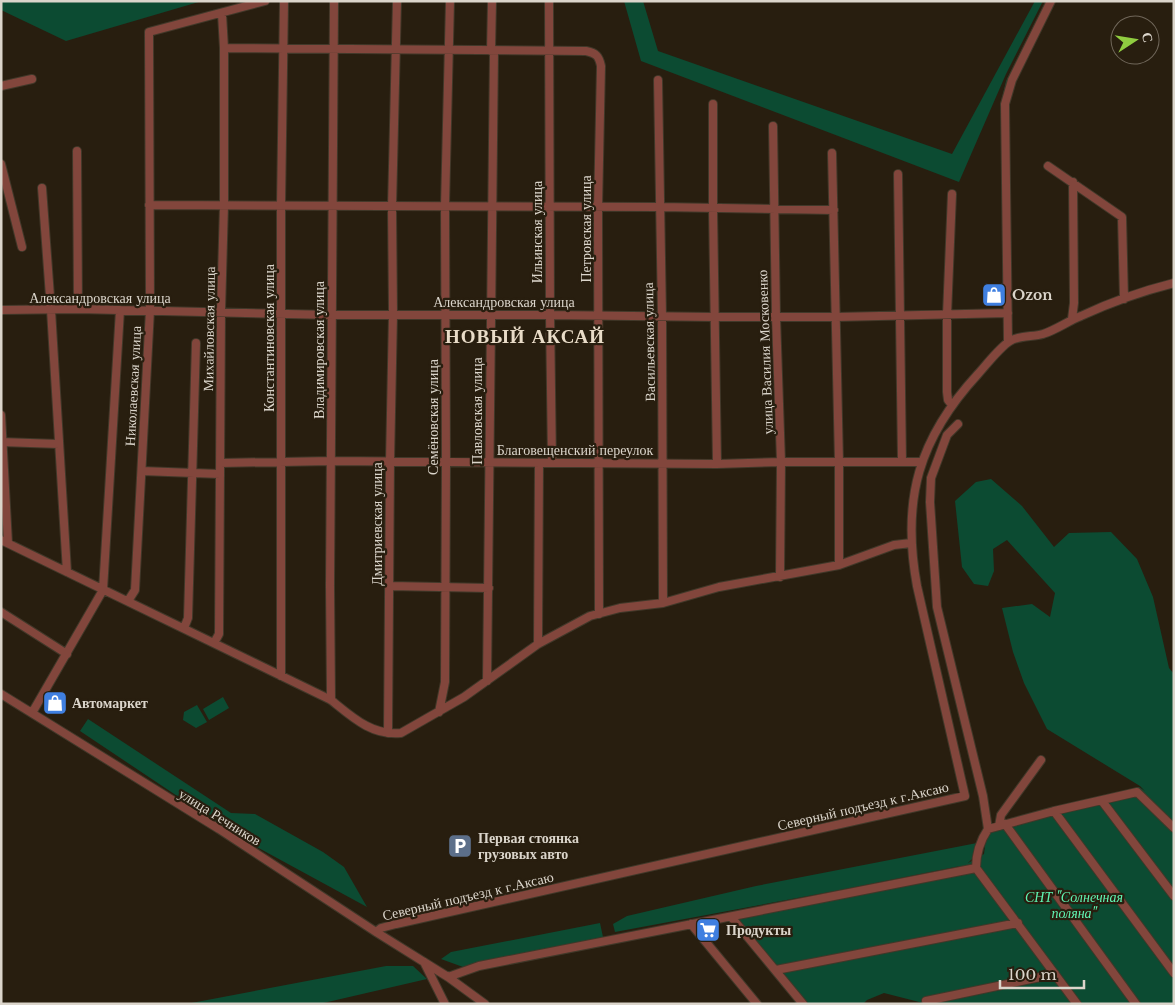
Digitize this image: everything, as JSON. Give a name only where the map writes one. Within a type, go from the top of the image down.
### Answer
[{"type":"street","points":[[222,14],[266,1]]},
{"type":"street","name":"Константиновская улица","points":[[280,676],[281,205],[284,1]]},
{"type":"street","name":"Владимировская улица","points":[[331,700],[334,1]]},
{"type":"street","points":[[397,1],[397,50]]},
{"type":"street","name":"Семёновская улица","points":[[439,712],[445,682],[445,206],[450,1]]},
{"type":"street","name":"Павловская улица","points":[[487,682],[490,316],[493,206],[492,1]]},
{"type":"street","name":"Ильинская улица","points":[[549,1],[552,463]]},
{"type":"street","points":[[1050,1],[1009,87],[1005,110],[1008,342],[1014,339],[1044,334],[1072,319],[1124,298],[1174,284]]},
{"type":"street","name":"Михайловская улица","points":[[214,643],[219,634],[221,311],[224,205],[224,48],[222,14]]},
{"type":"street","name":"Николаевская улица","points":[[128,601],[134,590],[150,310],[149,32],[222,14]]},
{"type":"street","points":[[224,48],[549,52]]},
{"type":"street","name":"Дмитриевская улица","points":[[388,733],[393,314],[392,206],[397,50]]},
{"type":"street","name":"Петровская улица","points":[[549,52],[586,51],[596,54],[601,66],[598,208],[600,316],[599,614]]},
{"type":"street","points":[[1,86],[32,78]]},
{"type":"street","name":"Васильевская улица","points":[[658,80],[662,317],[663,603]]},
{"type":"street","points":[[713,104],[717,464]]},
{"type":"street","name":"улица Василия Московенко","points":[[773,126],[776,316],[781,462],[780,577]]},
{"type":"street","points":[[77,152],[78,309]]},
{"type":"street","points":[[832,153],[839,462],[839,565]]},
{"type":"street","points":[[1,164],[22,247]]},
{"type":"street","points":[[1048,166],[1122,216],[1124,298]]},
{"type":"street","points":[[898,174],[902,462]]},
{"type":"street","points":[[1072,319],[1074,303],[1073,182]]},
{"type":"street","points":[[42,188],[66,572]]},
{"type":"street","points":[[952,194],[947,315],[947,392],[948,400],[952,405]]},
{"type":"street","points":[[149,205],[660,207],[834,210]]},
{"type":"street","name":"Александровская улица","points":[[1,310],[78,309],[332,315],[662,317],[836,317],[1008,313]]},
{"type":"street","points":[[32,713],[104,590],[120,310]]},
{"type":"street","name":"Северный подъезд к г.Аксаю","points":[[376,932],[381,928],[396,924],[965,796],[917,586],[910,543],[912,503],[922,462],[932,436],[952,405],[1008,342]]},
{"type":"street","points":[[184,628],[188,618],[196,343]]},
{"type":"street","points":[[1,415],[4,542],[331,700],[356,721],[388,733],[402,733],[439,712],[487,682],[538,644],[581,620],[620,608],[663,603],[719,587],[839,565],[894,546],[910,543]]},
{"type":"street","points":[[958,424],[947,436],[931,478],[930,502],[937,607],[984,796],[988,829]]},
{"type":"street","points":[[2,442],[59,444]]},
{"type":"street","name":"Благовещенский переулок","points":[[220,463],[331,461],[600,464],[922,462]]},
{"type":"street","points":[[538,644],[539,463]]},
{"type":"street","points":[[142,471],[220,474]]},
{"type":"street","points":[[390,586],[489,588]]},
{"type":"street","points":[[1,612],[67,654]]},
{"type":"street","name":"улица Речников","points":[[1,694],[219,829],[448,977],[482,1003]]},
{"type":"street","points":[[1041,760],[1001,815],[1002,825],[1136,1004]]},
{"type":"street","points":[[1077,1004],[976,868],[977,852],[982,838],[988,829],[1054,811],[1137,792],[1174,828]]},
{"type":"street","points":[[1102,801],[1174,896]]},
{"type":"street","points":[[1054,811],[1174,974]]},
{"type":"street","points":[[448,977],[479,966],[691,924],[732,918],[976,868]]},
{"type":"street","points":[[732,918],[803,1004]]},
{"type":"street","points":[[776,970],[1018,923]]},
{"type":"street","points":[[691,924],[757,1004]]},
{"type":"street","points":[[424,962],[445,1004]]},
{"type":"street","points":[[926,1002],[1055,974]]},
{"type":"green space","points":[[1,1],[202,1],[66,41],[1,10]]},
{"type":"green space","points":[[624,1],[643,1],[658,51],[952,154],[1035,1],[1043,1],[1006,74],[959,182],[641,61]]},
{"type":"green space","points":[[1046,1],[1048,1],[1009,80],[1002,103],[1003,310],[1001,103],[1006,81]]},
{"type":"green space","name":"СНТ \"Солнечная поляна\"","points":[[991,479],[1022,506],[1054,547],[1069,533],[1111,532],[1137,559],[1153,597],[1169,668],[1174,674],[1174,1004],[927,1004],[884,993],[867,1000],[863,1004],[799,1004],[728,916],[950,870],[960,866],[615,932],[613,924],[627,916],[756,886],[977,843],[973,858],[968,863],[984,854],[986,838],[1000,823],[1139,787],[1145,791],[1140,786],[1047,729],[1024,683],[1013,652],[1002,608],[1032,604],[1050,617],[1055,593],[1007,540],[993,549],[994,571],[988,586],[974,584],[962,567],[955,501],[976,482]]},
{"type":"green space","points":[[223,697],[229,708],[209,720],[203,709]]},
{"type":"green space","points":[[197,705],[207,722],[196,728],[183,720],[184,712]]},
{"type":"green space","points":[[88,719],[231,813],[255,814],[323,852],[344,867],[367,907],[240,838],[80,731]]},
{"type":"green space","points":[[955,794],[955,796],[397,921],[397,919]]},
{"type":"green space","points":[[600,923],[603,937],[463,967],[441,959],[451,952]]},
{"type":"green space","points":[[386,966],[413,966],[427,979],[319,1004],[186,1004]]},
{"type":"place","name":"Ozon","points":[[994,295]]},
{"type":"place","name":"Автомаркет","points":[[55,703]]},
{"type":"place","name":"Первая стоянка грузовых авто","points":[[460,846]]},
{"type":"place","name":"Продукты","points":[[708,930]]},
{"type":"district","name":"НОВЫЙ АКСАЙ","points":[[525,336]]}]
